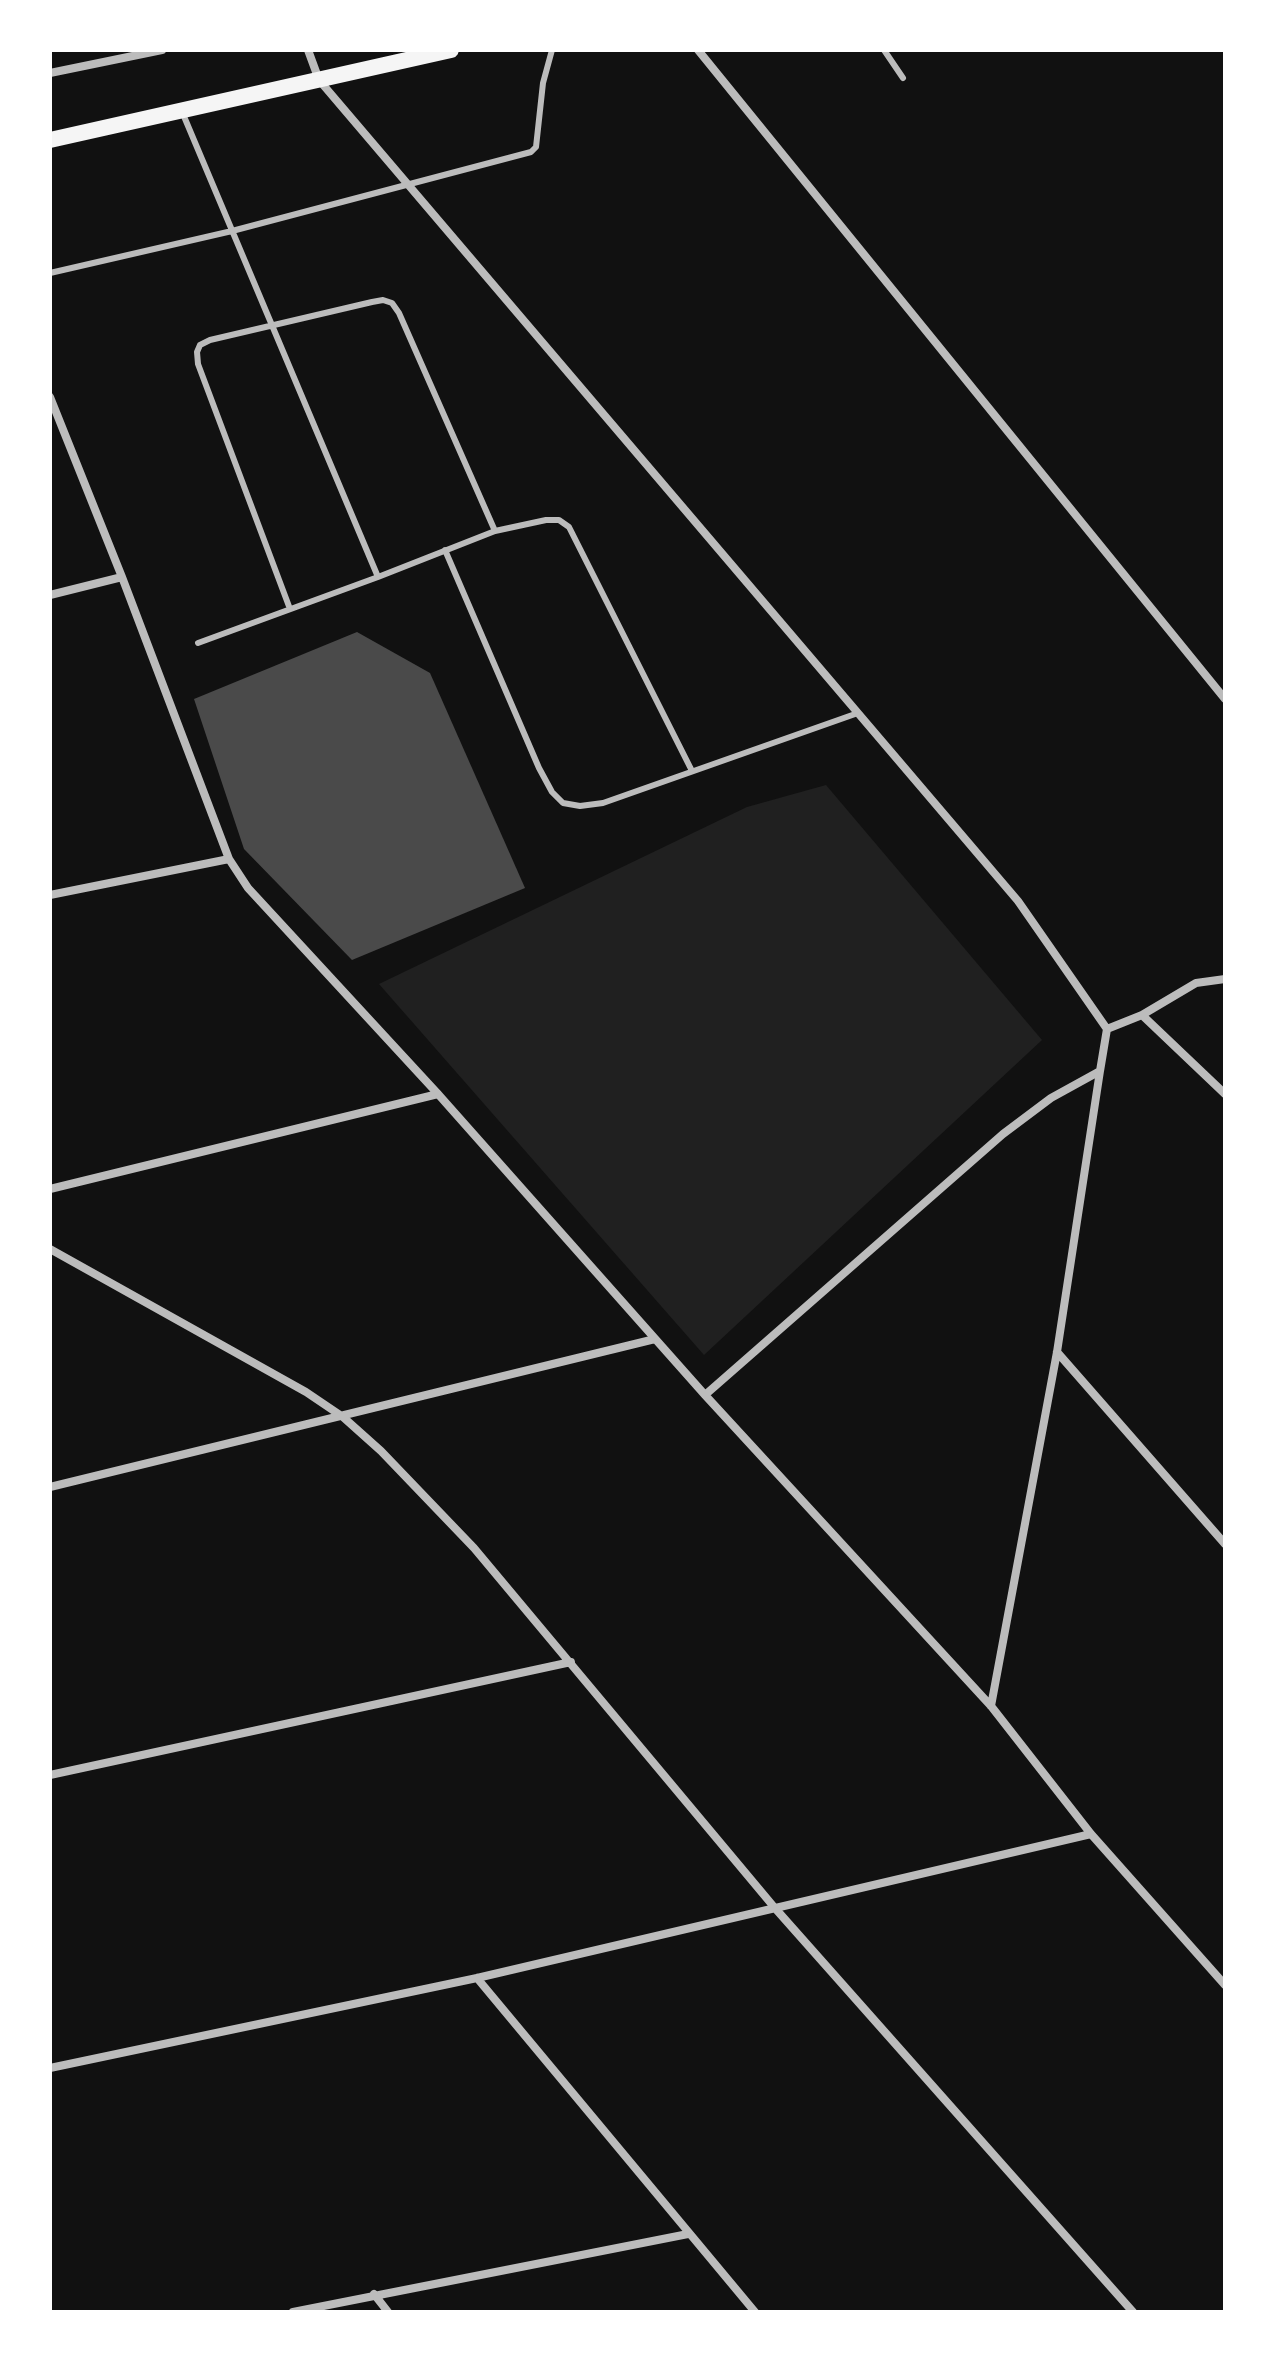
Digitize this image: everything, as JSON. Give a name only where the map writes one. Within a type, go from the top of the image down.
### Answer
[{"type":"main road","points":[[50,140],[451,50]]},
{"type":"street","points":[[50,73],[162,50]]},
{"type":"street","points":[[308,50],[319,80],[1018,901],[1107,1029],[1057,1352],[991,1706]]},
{"type":"street","points":[[698,50],[1225,699]]},
{"type":"street","points":[[50,397],[229,859],[248,888],[438,1094],[705,1395],[991,1706],[1091,1834],[1225,1985]]},
{"type":"street","points":[[50,595],[122,577]]},
{"type":"street","points":[[50,895],[229,859]]},
{"type":"street","points":[[1107,1029],[1142,1015],[1196,983],[1225,979]]},
{"type":"street","points":[[1142,1015],[1225,1094]]},
{"type":"street","points":[[705,1395],[1003,1134],[1051,1098],[1100,1071]]},
{"type":"street","points":[[50,1189],[438,1094]]},
{"type":"street","points":[[50,1249],[259,1365],[343,1417],[426,1496],[571,1662],[774,1907],[1133,2312]]},
{"type":"street","points":[[50,1487],[655,1339]]},
{"type":"street","points":[[1057,1352],[1225,1544]]},
{"type":"street","points":[[50,1775],[571,1662]]},
{"type":"street","points":[[50,2068],[477,1978],[1091,1834]]},
{"type":"street","points":[[477,1978],[755,2312]]},
{"type":"street","points":[[293,2312],[688,2234]]},
{"type":"street","points":[[374,2294],[388,2312]]},
{"type":"lane","points":[[50,273],[232,231],[531,152],[536,147],[543,83],[552,50]]},
{"type":"lane","points":[[884,50],[903,78]]},
{"type":"lane","points":[[182,110],[378,577]]},
{"type":"lane","points":[[290,609],[198,364],[200,345],[210,340],[372,302],[383,300],[392,303],[495,531]]},
{"type":"lane","points":[[198,643],[495,531],[559,520],[569,527],[692,771]]},
{"type":"lane","points":[[445,550],[539,768],[552,792],[563,803],[580,806],[603,803],[858,713]]},
{"type":"shaded area","points":[[826,785],[1042,1040],[704,1355],[379,984],[747,807]]},
{"type":"building","points":[[357,632],[430,673],[525,888],[352,960],[244,849],[194,699]]}]
